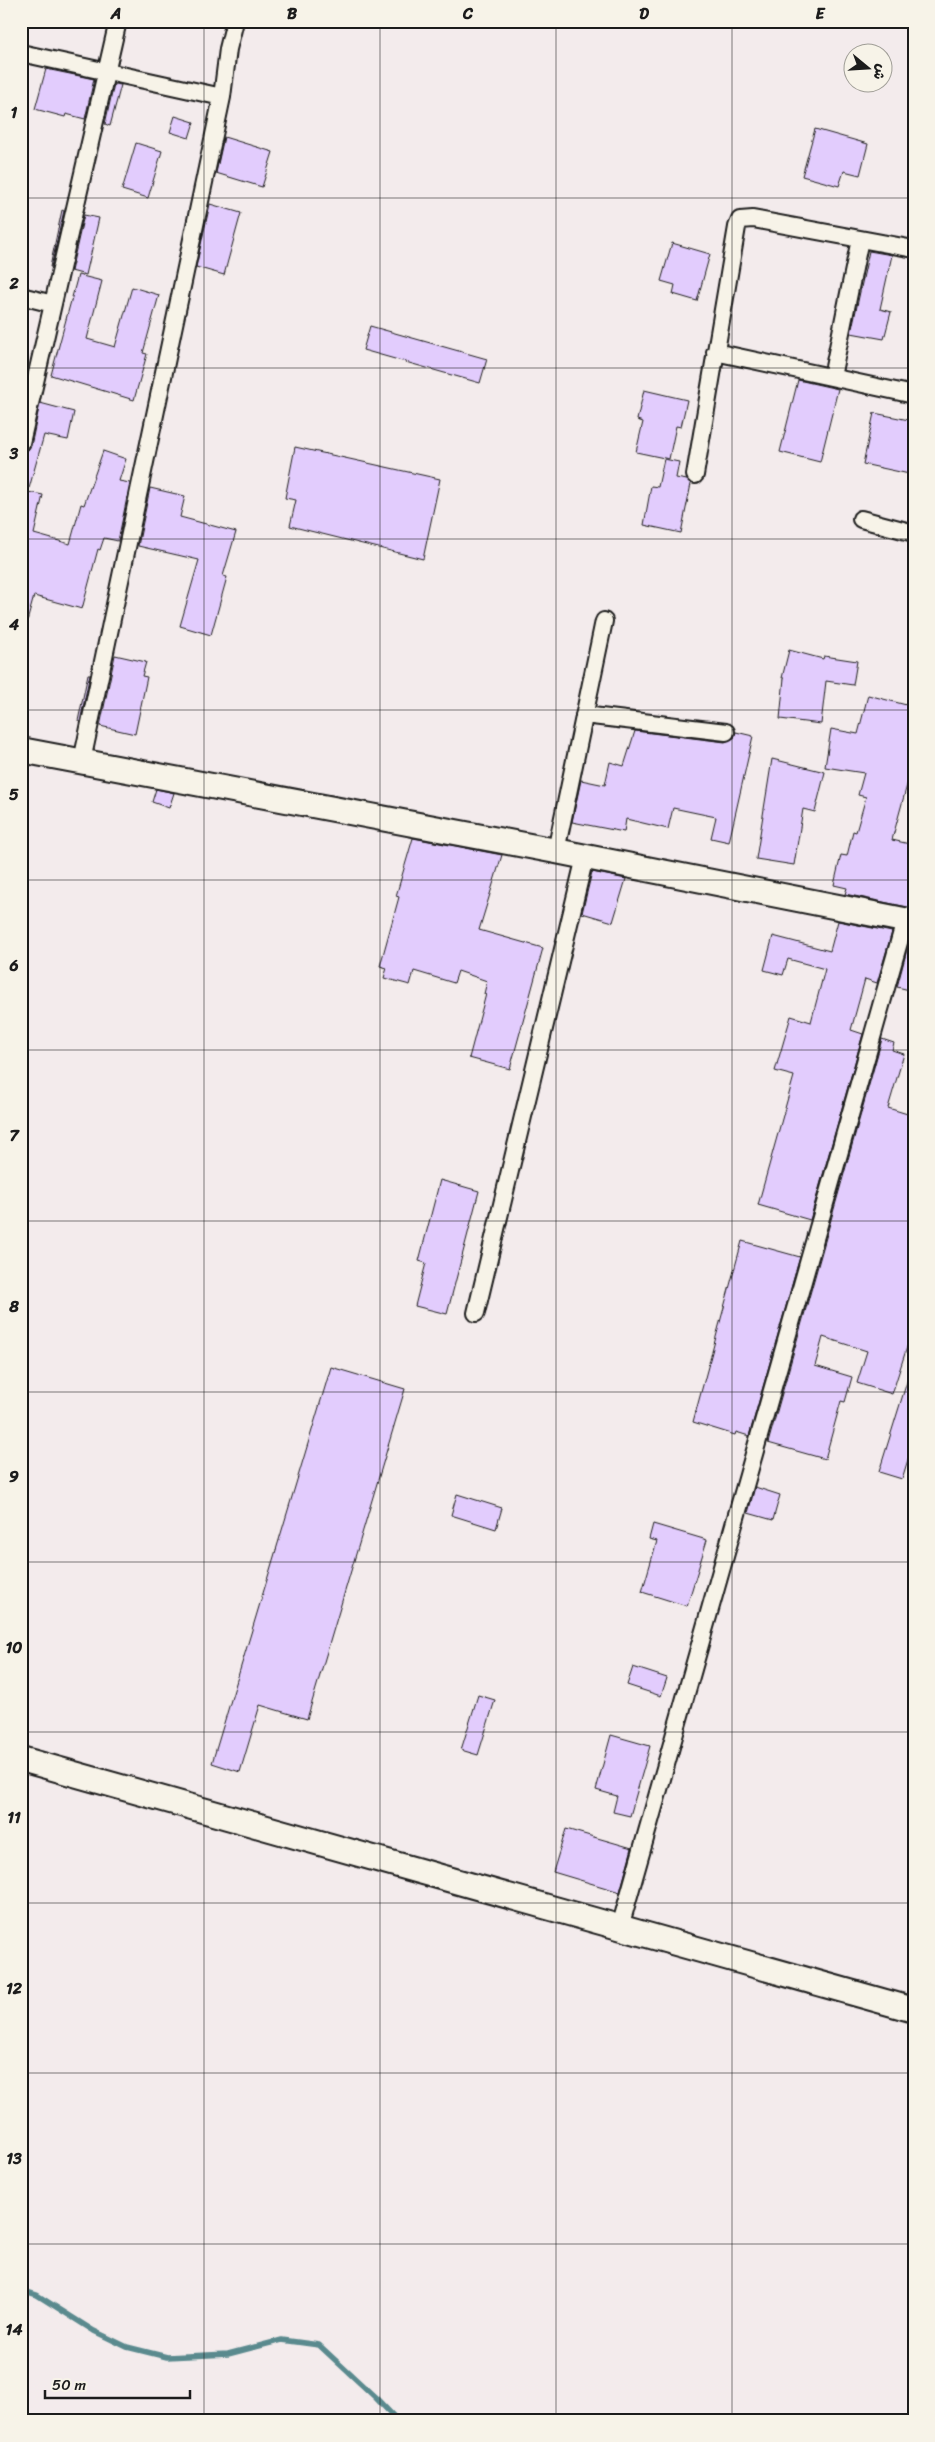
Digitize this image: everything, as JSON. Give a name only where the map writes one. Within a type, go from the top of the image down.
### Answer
[{"type":"main road","points":[[21,750],[556,851],[909,922]]},
{"type":"main road","points":[[21,1758],[914,2010]]},
{"type":"street","points":[[21,444],[118,21]]},
{"type":"street","points":[[82,761],[222,97],[228,49],[235,21]]},
{"type":"street","points":[[21,53],[222,97]]},
{"type":"street","points":[[695,475],[736,227],[740,220],[753,219],[914,249]]},
{"type":"street","points":[[832,377],[860,239]]},
{"type":"street","points":[[21,296],[53,304]]},
{"type":"street","points":[[715,352],[914,394]]},
{"type":"street","points":[[861,519],[914,533]]},
{"type":"street","points":[[556,851],[604,621]]},
{"type":"street","points":[[584,715],[726,732]]},
{"type":"street","points":[[476,1312],[585,857]]},
{"type":"street","points":[[620,1927],[909,922]]},
{"type":"building","points":[[46,69],[94,79],[85,119],[66,114],[65,117],[35,109]]},
{"type":"building","points":[[114,84],[121,85],[110,126],[105,124]]},
{"type":"building","points":[[175,116],[194,122],[189,138],[170,132]]},
{"type":"building","points":[[815,129],[868,144],[860,175],[844,171],[839,186],[802,176]]},
{"type":"building","points":[[224,137],[273,152],[262,187],[216,173]]},
{"type":"building","points":[[136,143],[162,151],[148,198],[122,190]]},
{"type":"building","points":[[210,204],[241,213],[224,275],[196,267]]},
{"type":"building","points":[[62,210],[64,211],[50,267]]},
{"type":"building","points":[[84,215],[99,218],[86,275],[71,271]]},
{"type":"building","points":[[672,243],[710,254],[697,301],[673,294],[675,285],[661,281]]},
{"type":"building","points":[[869,251],[892,255],[880,309],[891,312],[884,339],[851,333]]},
{"type":"building","points":[[78,275],[102,281],[87,339],[115,347],[132,287],[159,295],[143,353],[147,354],[134,400],[51,375]]},
{"type":"building","points":[[370,326],[487,359],[480,383],[363,350]]},
{"type":"building","points":[[798,380],[838,389],[820,462],[780,452]]},
{"type":"building","points":[[644,390],[687,400],[681,427],[676,426],[669,459],[636,452],[643,422],[637,420]]},
{"type":"building","points":[[40,403],[74,412],[68,440],[44,435],[28,492],[43,495],[34,534],[70,544],[81,504],[84,505],[103,451],[126,459],[119,481],[130,483],[118,541],[104,538],[100,550],[98,549],[82,609],[34,596],[26,625],[21,624],[21,453],[28,450],[31,446]]},
{"type":"building","points":[[874,413],[914,421],[914,475],[863,464]]},
{"type":"building","points":[[295,447],[440,479],[423,559],[290,526],[296,500],[285,498]]},
{"type":"building","points":[[664,459],[679,462],[676,478],[687,480],[691,484],[681,533],[644,525],[651,486],[658,487]]},
{"type":"building","points":[[150,488],[185,496],[180,517],[236,532],[223,576],[227,577],[211,635],[180,626],[199,560],[138,546]]},
{"type":"building","points":[[789,650],[823,659],[824,656],[857,661],[853,685],[826,681],[821,724],[780,719],[784,678],[782,678]]},
{"type":"building","points":[[115,655],[146,662],[142,676],[147,677],[135,734],[100,726]]},
{"type":"building","points":[[88,674],[90,674],[80,722],[78,721]]},
{"type":"building","points":[[868,695],[914,707],[914,775],[910,774],[892,840],[914,845],[912,908],[845,894],[847,888],[834,885],[841,855],[847,856],[853,831],[856,832],[866,797],[858,795],[864,773],[825,767],[831,729],[858,734]]},
{"type":"building","points":[[635,731],[725,742],[734,738],[736,732],[753,736],[729,842],[711,838],[716,817],[673,808],[668,829],[626,819],[624,832],[572,822],[581,780],[605,785],[610,762],[624,766]]},
{"type":"building","points":[[772,759],[825,772],[815,812],[803,809],[794,865],[756,859]]},
{"type":"building","points":[[156,789],[174,793],[169,808],[152,802]]},
{"type":"building","points":[[413,838],[502,855],[479,930],[543,948],[510,1069],[469,1058],[486,994],[484,994],[487,981],[458,971],[454,983],[414,971],[410,985],[384,978],[387,968],[380,966],[399,897],[396,896]]},
{"type":"building","points":[[592,872],[626,879],[613,922],[582,913]]},
{"type":"building","points":[[838,921],[892,932],[877,983],[865,979],[851,1030],[863,1034],[810,1220],[758,1205],[794,1076],[775,1071],[791,1016],[811,1022],[825,969],[788,959],[783,975],[764,970],[773,936],[830,951]]},
{"type":"building","points":[[911,935],[914,935],[914,991],[897,987]]},
{"type":"building","points":[[882,1039],[894,1043],[892,1050],[904,1054],[888,1108],[914,1116],[914,1325],[892,1394],[857,1383],[867,1351],[823,1337],[815,1366],[852,1377],[845,1402],[841,1401],[825,1459],[768,1443]]},
{"type":"building","points":[[440,1180],[479,1191],[447,1314],[415,1306],[426,1263],[419,1261]]},
{"type":"building","points":[[742,1241],[800,1257],[749,1436],[736,1432],[735,1435],[693,1422]]},
{"type":"building","points":[[331,1367],[405,1389],[307,1719],[260,1705],[240,1772],[212,1763]]},
{"type":"building","points":[[910,1372],[914,1372],[914,1440],[902,1479],[879,1472]]},
{"type":"building","points":[[755,1487],[780,1495],[773,1520],[748,1513]]},
{"type":"building","points":[[457,1494],[502,1508],[496,1529],[451,1515]]},
{"type":"building","points":[[653,1524],[707,1540],[687,1606],[642,1592],[657,1541],[649,1539]]},
{"type":"building","points":[[633,1667],[667,1678],[661,1696],[627,1685]]},
{"type":"building","points":[[478,1695],[495,1700],[478,1755],[461,1750]]},
{"type":"building","points":[[611,1735],[650,1746],[630,1816],[613,1812],[617,1796],[596,1790]]},
{"type":"building","points":[[566,1829],[632,1848],[620,1892],[553,1872]]},
{"type":"waterway","points":[[21,2290],[37,2295],[94,2331],[127,2347],[167,2357],[228,2354],[282,2340],[319,2345],[398,2421]]}]
